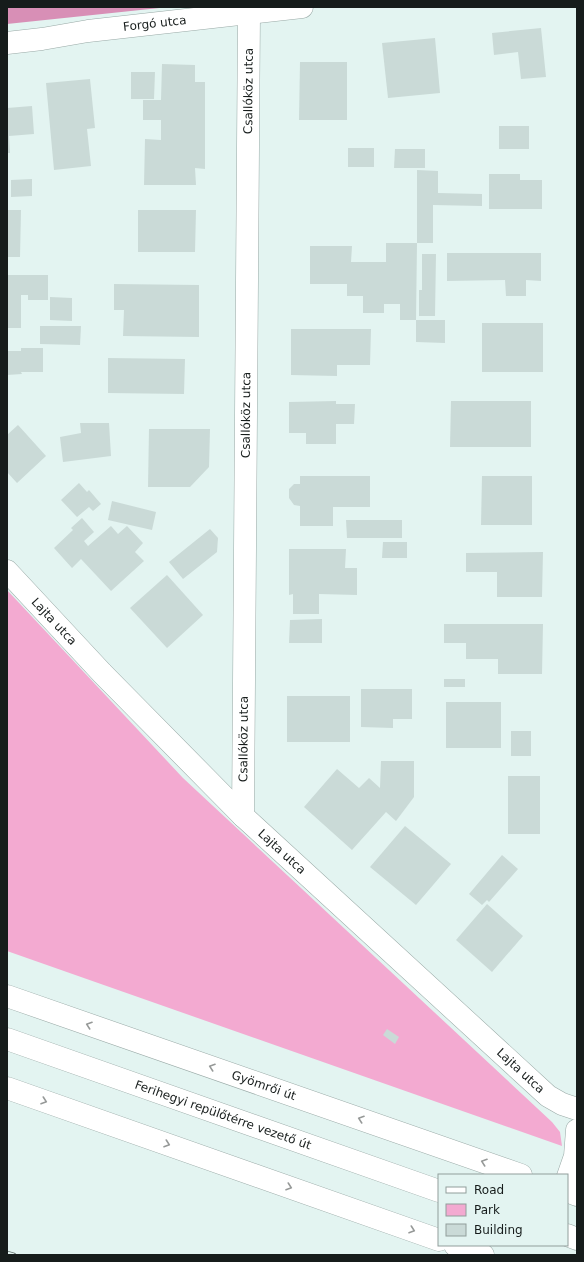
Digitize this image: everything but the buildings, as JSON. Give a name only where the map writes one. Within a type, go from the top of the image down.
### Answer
[{"type":"street","name":"Forgó utca","points":[[7,43],[42,39],[88,30],[302,7]]},
{"type":"street","name":"Csallóköz utca","points":[[243,816],[248,13]]},
{"type":"street","name":"Lajta utca","points":[[7,571],[102,673],[243,816],[548,1096],[577,1110]]},
{"type":"street","name":"Gyömrői út","points":[[7,996],[518,1174]]},
{"type":"street","name":"Ferihegyi repülőtérre vezető út","points":[[7,1039],[438,1190]]},
{"type":"street","points":[[7,1088],[438,1240]]},
{"type":"street","points":[[568,1176],[575,1156],[577,1130]]},
{"type":"street","points":[[458,1246],[483,1255]]},
{"type":"green space","points":[[7,590],[183,778],[552,1122],[560,1132],[562,1146],[7,951]]},
{"type":"shaded area","points":[[7,7],[169,7],[7,24]]},
{"type":"railway","points":[[7,1253],[14,1255]]}]
